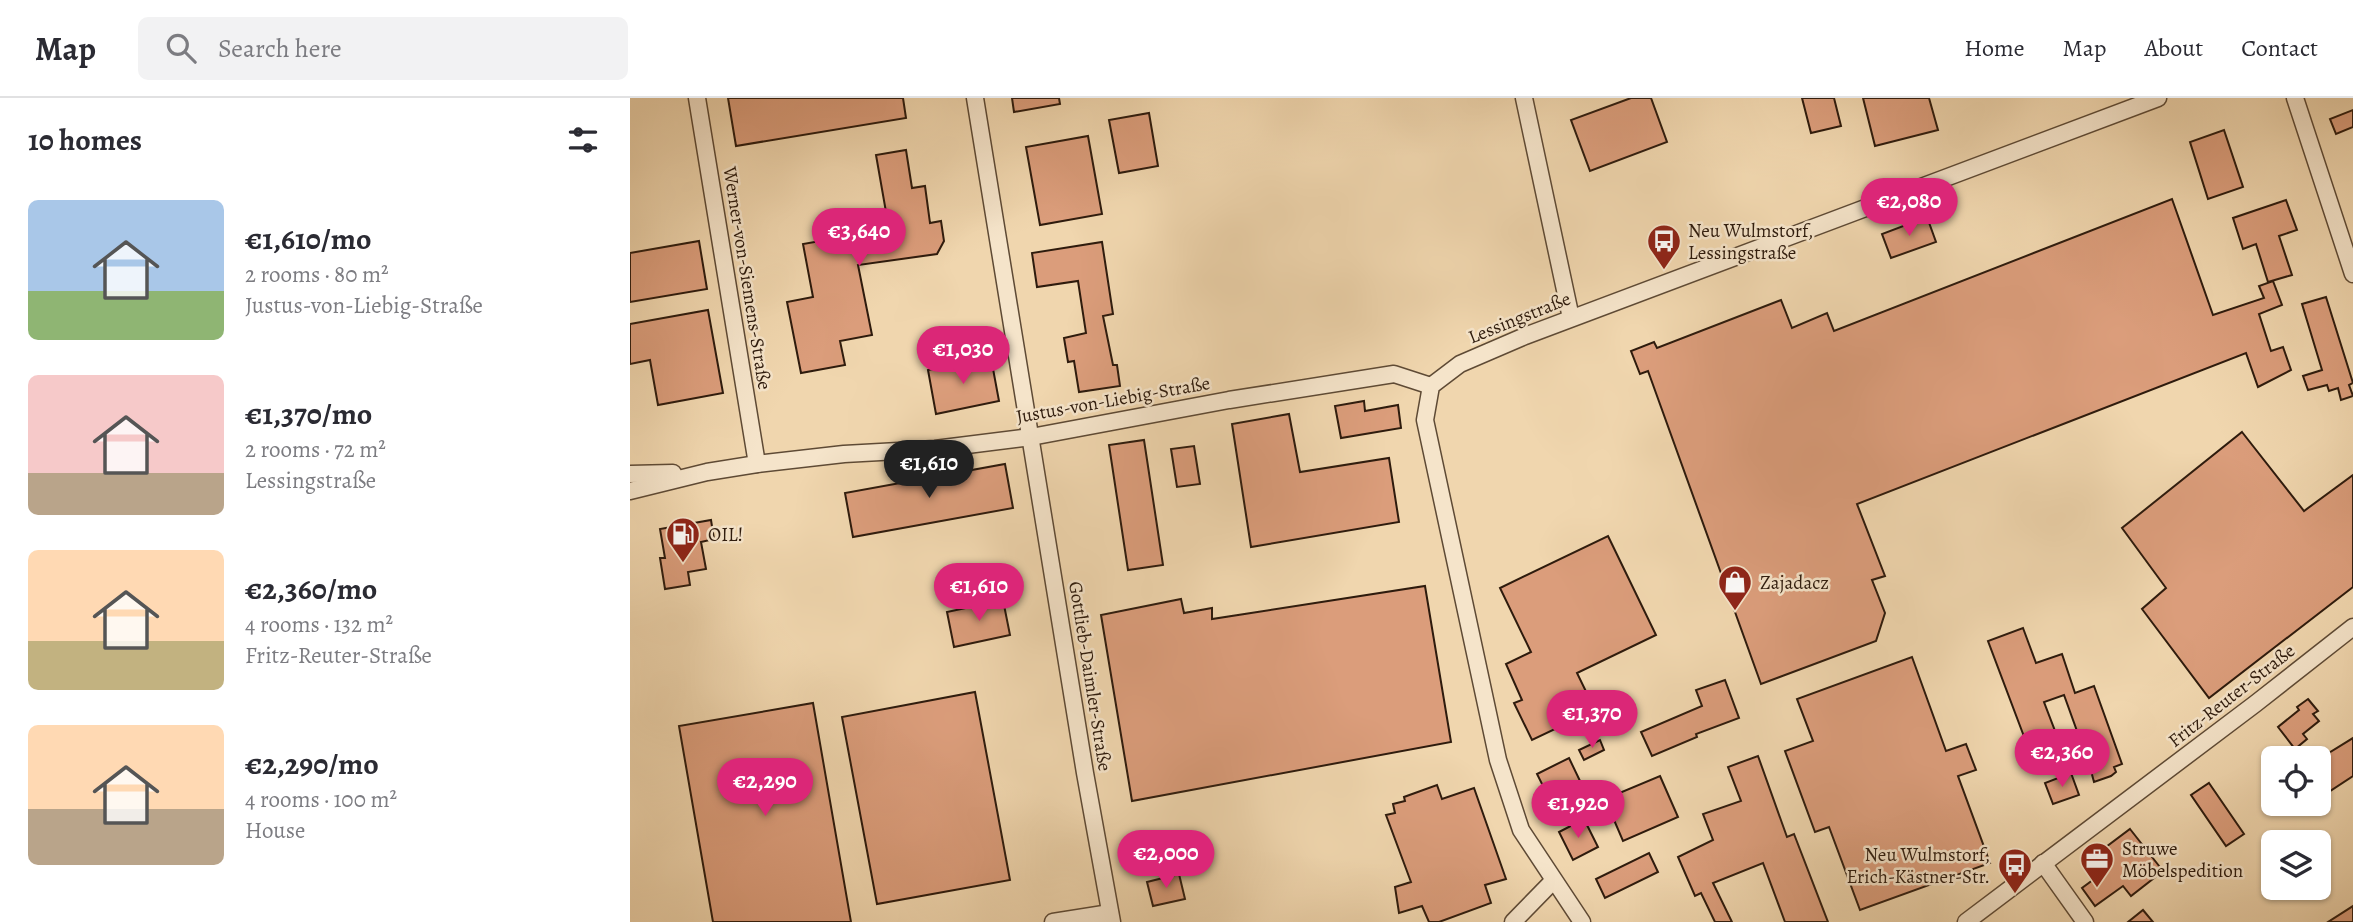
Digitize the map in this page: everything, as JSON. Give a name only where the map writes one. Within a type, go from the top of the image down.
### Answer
[{"type":"street","name":"Werner-von-Siemens-Straße","points":[[697,98],[757,464]]},
{"type":"street","name":"Gottlieb-Daimler-Straße","points":[[975,98],[1111,918]]},
{"type":"street","points":[[1524,98],[1571,318]]},
{"type":"street","name":"Lessingstraße","points":[[1431,386],[1460,364],[1571,318],[2158,98]]},
{"type":"street","points":[[2295,98],[2353,274]]},
{"type":"street","name":"Justus-von-Liebig-Straße","points":[[707,472],[844,454],[935,449],[1031,437],[1229,400],[1394,374],[1431,386]]},
{"type":"street","points":[[1431,386],[1425,420],[1498,760],[1521,830],[1582,922]]},
{"type":"street","points":[[630,474],[707,472]]},
{"type":"street","points":[[630,491],[707,472]]},
{"type":"street","name":"Fritz-Reuter-Straße","points":[[1966,922],[2353,627]]},
{"type":"street","points":[[2043,863],[2085,922]]},
{"type":"street","points":[[1513,922],[1553,881]]},
{"type":"street","points":[[1052,922],[1111,918]]},
{"type":"building","points":[[728,98],[903,98],[906,118],[736,146]]},
{"type":"building","points":[[1012,98],[1059,98],[1060,104],[1014,112]]},
{"type":"building","points":[[1631,98],[1651,98],[1667,142],[1590,171],[1571,120]]},
{"type":"building","points":[[1802,98],[1834,98],[1841,126],[1811,133]]},
{"type":"building","points":[[1863,98],[1929,98],[1938,130],[1875,146]]},
{"type":"building","points":[[2353,110],[2353,127],[2336,134],[2330,119]]},
{"type":"building","points":[[1149,113],[1158,166],[1119,173],[1109,120]]},
{"type":"building","points":[[2224,130],[2243,187],[2208,199],[2190,142]]},
{"type":"building","points":[[1088,136],[1102,214],[1040,225],[1026,147]]},
{"type":"building","points":[[906,150],[912,188],[925,186],[930,223],[941,221],[944,241],[937,254],[858,265],[872,335],[840,341],[845,365],[801,373],[787,302],[813,297],[803,244],[889,229],[876,155]]},
{"type":"building","points":[[2172,199],[2213,315],[2264,298],[2259,286],[2273,281],[2282,305],[2259,314],[2271,351],[2283,347],[2291,370],[2258,387],[2246,353],[1857,504],[1885,576],[1872,580],[1885,613],[1876,641],[1761,684],[1648,371],[1640,374],[1631,351],[1654,342],[1657,348],[1781,300],[1792,328],[1827,313],[1834,331]]},
{"type":"building","points":[[2286,200],[2297,230],[2279,236],[2292,275],[2268,282],[2256,244],[2243,249],[2233,218]]},
{"type":"building","points":[[1927,217],[1936,242],[1891,258],[1882,234]]},
{"type":"building","points":[[699,241],[707,289],[630,302],[630,253]]},
{"type":"building","points":[[1102,242],[1113,314],[1103,316],[1120,386],[1079,392],[1074,361],[1068,362],[1064,338],[1086,333],[1078,281],[1037,287],[1032,253]]},
{"type":"building","points":[[2326,297],[2353,383],[2349,385],[2353,396],[2341,400],[2338,388],[2329,391],[2327,385],[2308,390],[2303,376],[2322,370],[2302,304]]},
{"type":"building","points":[[708,310],[723,393],[658,405],[650,360],[630,364],[630,324]]},
{"type":"building","points":[[991,358],[999,401],[936,414],[928,370]]},
{"type":"building","points":[[1364,401],[1365,411],[1398,405],[1401,428],[1341,438],[1335,406]]},
{"type":"building","points":[[1289,414],[1300,472],[1389,458],[1399,522],[1251,547],[1232,424]]},
{"type":"building","points":[[2242,432],[2304,511],[2353,475],[2353,587],[2209,698],[2142,609],[2166,588],[2122,528]]},
{"type":"building","points":[[1144,440],[1163,565],[1128,570],[1109,445]]},
{"type":"building","points":[[1194,446],[1200,484],[1177,487],[1171,449]]},
{"type":"building","points":[[1005,464],[1013,508],[853,537],[845,493]]},
{"type":"building","points":[[711,520],[714,539],[701,542],[706,569],[688,572],[690,585],[665,589],[660,558],[665,558],[660,529]]},
{"type":"building","points":[[1608,536],[1656,635],[1577,673],[1595,710],[1532,740],[1514,703],[1522,700],[1506,664],[1531,652],[1500,588]]},
{"type":"building","points":[[1425,586],[1451,742],[1132,801],[1101,615],[1181,599],[1184,613],[1212,608],[1212,619]]},
{"type":"building","points":[[1003,600],[1010,635],[954,647],[947,612]]},
{"type":"building","points":[[2023,628],[2036,663],[2062,654],[2075,693],[2094,686],[2122,764],[2114,767],[2116,772],[2111,776],[2094,782],[2083,741],[2081,742],[2064,695],[2044,702],[2060,744],[2031,755],[1988,641]]},
{"type":"building","points":[[1912,657],[1946,751],[1966,744],[1976,770],[1958,776],[1990,863],[1860,910],[1829,827],[1815,832],[1785,751],[1813,741],[1797,699]]},
{"type":"building","points":[[1725,680],[1739,718],[1696,734],[1697,737],[1652,756],[1641,732],[1702,706],[1696,690]]},
{"type":"building","points":[[975,692],[1010,880],[877,904],[842,717]]},
{"type":"building","points":[[2308,699],[2318,711],[2313,714],[2319,721],[2303,734],[2307,739],[2299,746],[2293,746],[2278,727],[2299,710],[2297,707]]},
{"type":"building","points":[[813,703],[851,922],[713,922],[679,726]]},
{"type":"building","points":[[2353,738],[2353,776],[2331,790],[2331,752]]},
{"type":"building","points":[[1600,740],[1604,750],[1584,760],[1579,750]]},
{"type":"building","points":[[1758,756],[1787,837],[1794,834],[1828,922],[1785,922],[1763,863],[1713,883],[1732,922],[1715,922],[1701,893],[1695,896],[1678,857],[1713,840],[1703,814],[1741,801],[1728,767]]},
{"type":"building","points":[[1569,758],[1581,783],[1566,790],[1563,783],[1546,792],[1537,774]]},
{"type":"building","points":[[2071,773],[2079,795],[2053,804],[2045,783]]},
{"type":"building","points":[[1660,776],[1678,817],[1623,841],[1605,799]]},
{"type":"building","points":[[2209,783],[2244,834],[2226,846],[2191,795]]},
{"type":"building","points":[[1437,785],[1442,799],[1474,788],[1506,879],[1485,885],[1491,903],[1439,922],[1429,922],[1422,906],[1399,913],[1395,887],[1411,882],[1386,815],[1395,813],[1393,804],[1405,801],[1404,797]]},
{"type":"building","points":[[1584,819],[1598,847],[1573,860],[1559,832]]},
{"type":"building","points":[[2130,829],[2163,871],[2131,896],[2123,886],[2095,906],[2082,888],[2109,868],[2098,853]]},
{"type":"building","points":[[1649,853],[1658,872],[1605,898],[1596,879]]},
{"type":"building","points":[[1179,874],[1185,899],[1153,906],[1147,882]]},
{"type":"building","points":[[2353,906],[2353,922],[2328,922]]},
{"type":"building","points":[[2143,910],[2153,922],[2128,922]]},
{"type":"place","name":"Neu Wulmstorf, Lessingstraße","points":[[1664,271]]},
{"type":"place","name":"OIL!","points":[[683,564]]},
{"type":"place","name":"Zajadacz","points":[[1735,612]]},
{"type":"place","name":"Struwe Möbelspedition","points":[[2097,889]]},
{"type":"place","name":"Neu Wulmstorf, Erich-Kästner-Str.","points":[[2015,895]]}]
